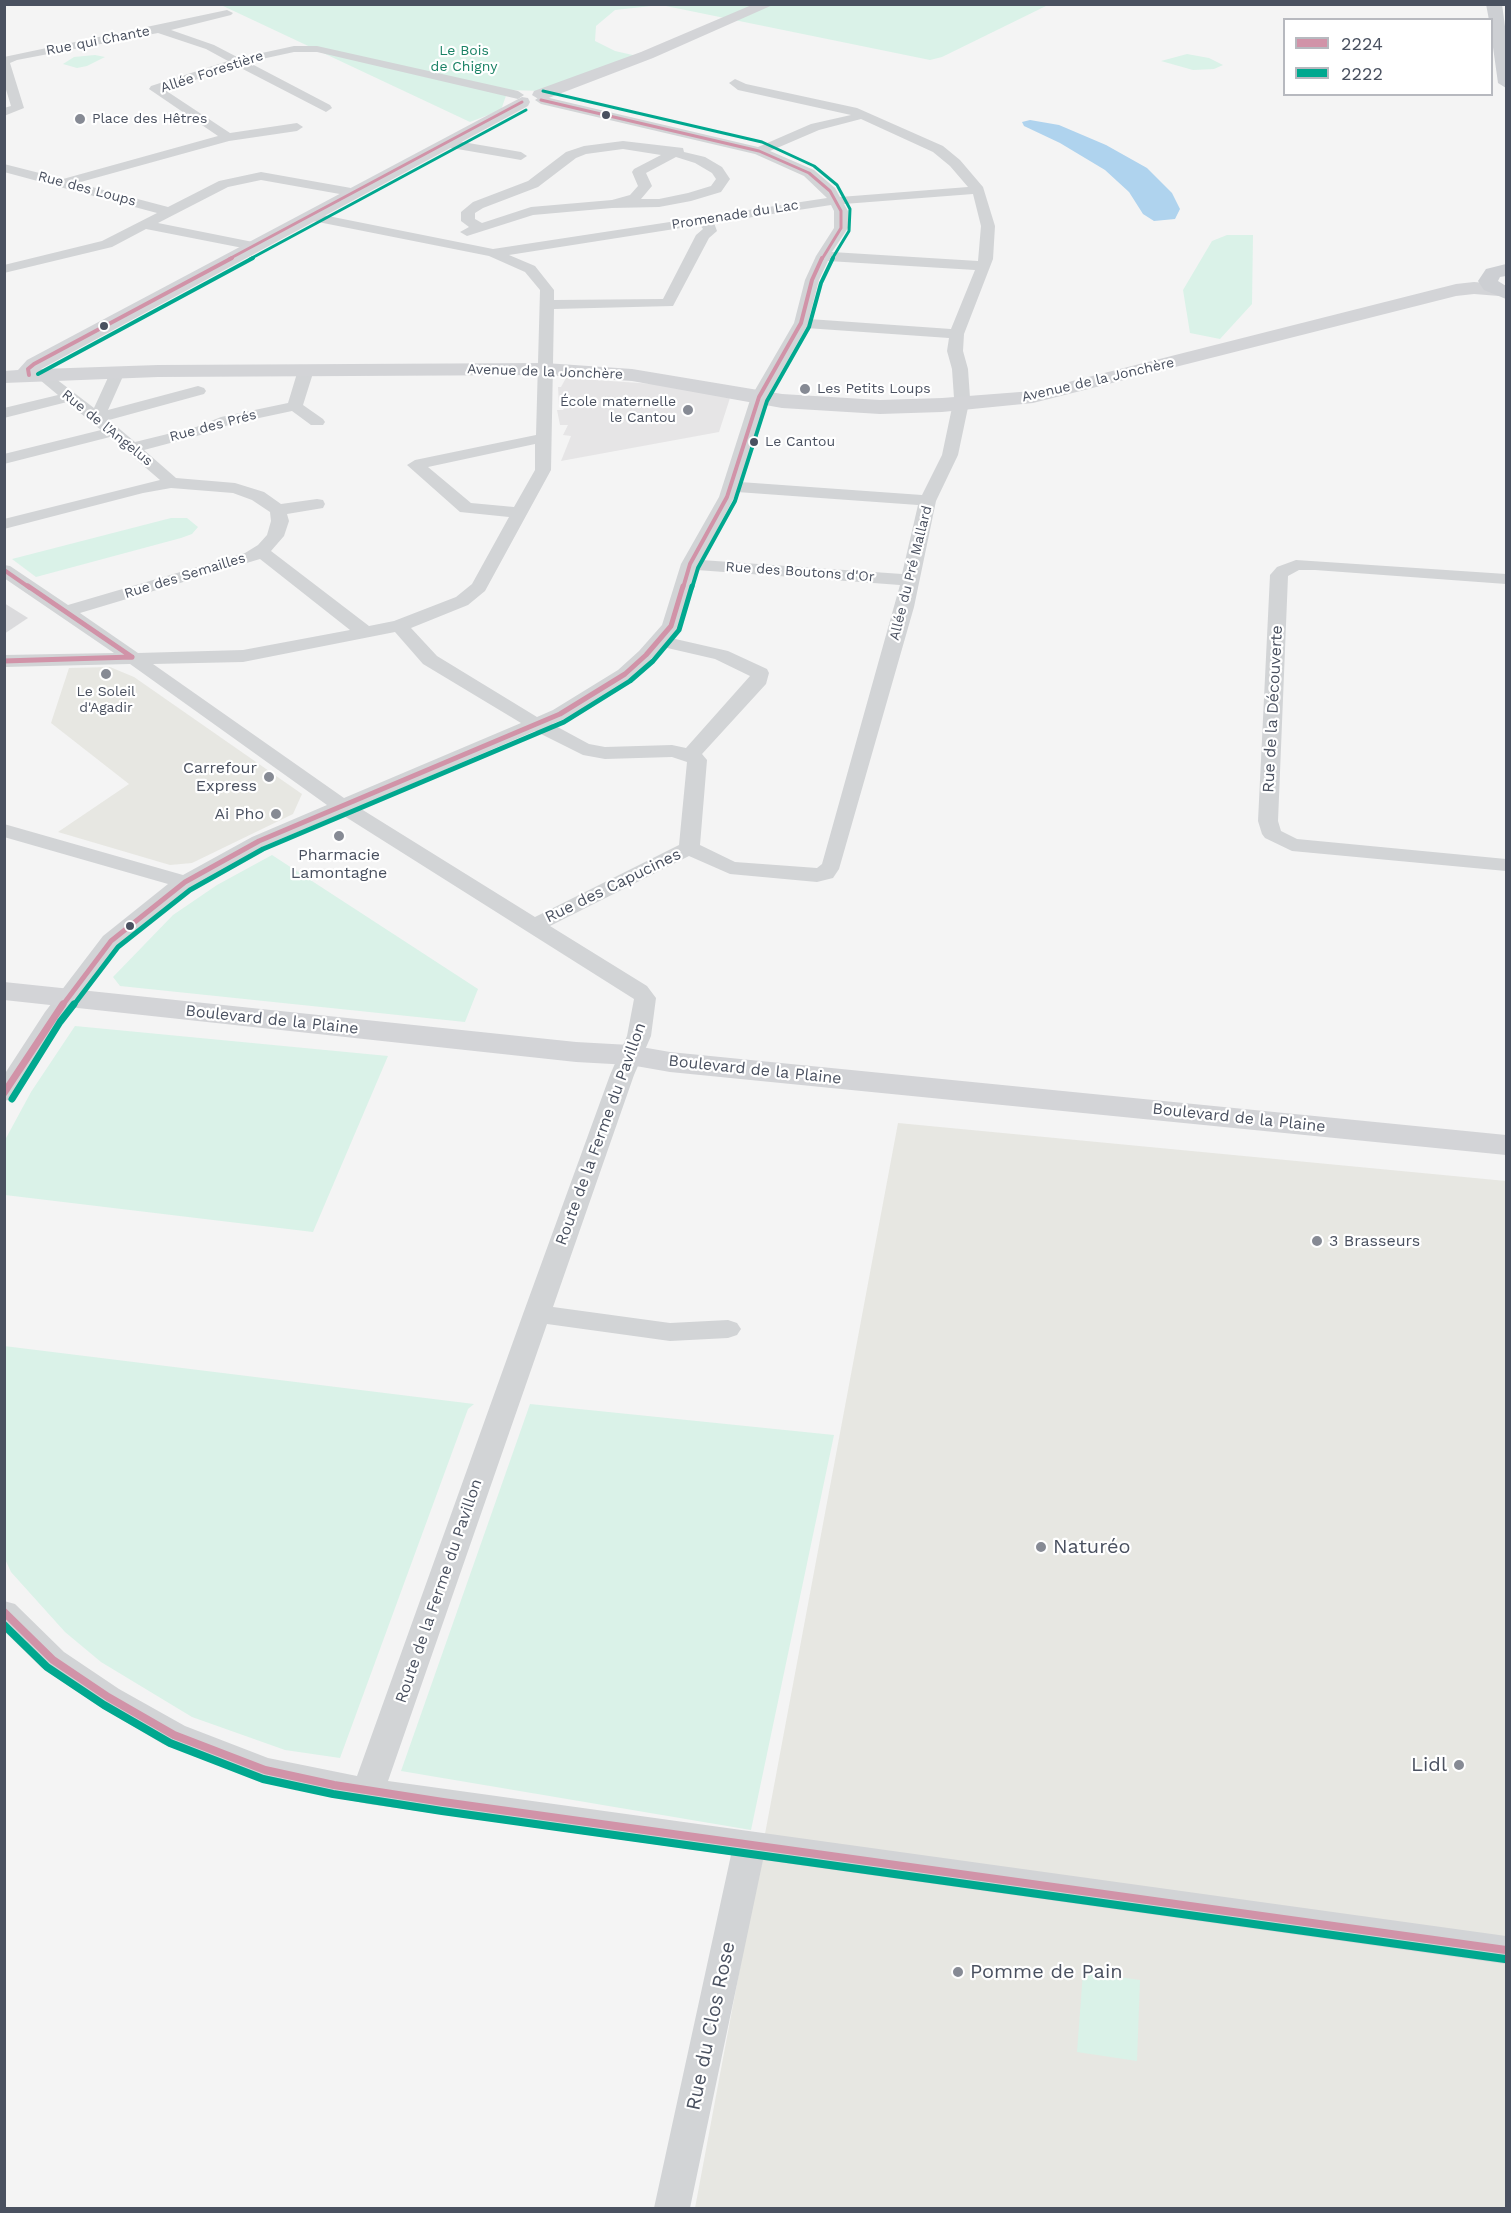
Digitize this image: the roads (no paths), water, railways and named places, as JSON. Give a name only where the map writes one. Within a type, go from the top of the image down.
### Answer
[{"type":"main road","points":[[18,376],[34,364],[530,98],[646,55],[768,4]]},
{"type":"main road","points":[[1494,4],[1506,82]]},
{"type":"main road","name":"Avenue de la Jonchère","points":[[18,376],[306,370],[545,369],[632,375],[759,397],[880,407],[961,404],[1033,397],[1082,386],[1501,278]]},
{"type":"main road","name":"Boulevard de la Plaine","points":[[4,991],[576,1053],[630,1055],[670,1062],[1506,1145]]},
{"type":"street","points":[[159,29],[227,14]]},
{"type":"street","name":"Rue qui Chante","points":[[4,112],[18,108],[4,61],[14,57],[159,29],[210,47],[326,108]]},
{"type":"street","name":"Allée Forestière","points":[[228,138],[155,89],[235,61],[294,49],[317,49],[759,151],[809,173],[837,200]]},
{"type":"street","name":"Allée du Pré Mallard","points":[[689,848],[730,868],[817,876],[825,873],[832,865],[905,607],[928,501],[950,455],[961,404],[960,369],[955,351],[957,334],[984,266],[988,226],[978,190],[960,168],[938,149],[853,111],[742,87],[735,83]]},
{"type":"street","points":[[286,88],[306,84]]},
{"type":"street","points":[[759,151],[815,127],[862,116]]},
{"type":"street","points":[[65,183],[100,171],[228,138],[297,127]]},
{"type":"street","points":[[612,204],[635,198],[645,186],[639,172],[675,153],[700,136]]},
{"type":"street","points":[[445,143],[521,156]]},
{"type":"street","points":[[438,241],[482,228],[531,210],[659,203],[691,197],[716,189],[723,179],[717,170],[700,160],[675,153],[623,145],[584,150],[571,155],[533,184],[478,205],[468,212],[468,220],[482,228]]},
{"type":"street","name":"Rue des Loups","points":[[4,168],[170,212]]},
{"type":"street","points":[[4,269],[106,244],[224,183],[261,176],[351,192]]},
{"type":"street","name":"Promenade du Lac","points":[[493,253],[837,200],[978,190]]},
{"type":"street","points":[[4,1094],[66,999],[111,941],[185,882],[259,841],[538,724],[595,694],[625,674],[659,641],[671,626],[690,564],[727,497],[759,397],[801,323],[812,280],[823,256],[841,228],[841,211],[837,200]]},
{"type":"street","points":[[4,661],[243,656],[399,626],[462,601],[479,587],[543,470],[547,290],[530,269],[493,253],[308,216]]},
{"type":"street","points":[[547,305],[668,303],[703,235],[710,231],[710,227],[702,220]]},
{"type":"street","points":[[145,225],[253,246]]},
{"type":"street","points":[[823,256],[984,266]]},
{"type":"street","points":[[801,323],[957,334]]},
{"type":"street","points":[[306,370],[295,406],[317,422]]},
{"type":"street","points":[[97,418],[116,374]]},
{"type":"street","name":"Rue de l'Angelus","points":[[18,376],[69,397],[167,477],[171,483]]},
{"type":"street","points":[[97,418],[198,391]]},
{"type":"street","points":[[12,411],[69,397]]},
{"type":"street","name":"Rue des Prés","points":[[131,448],[202,430],[226,420],[295,406]]},
{"type":"street","points":[[4,459],[112,432]]},
{"type":"street","points":[[519,513],[466,508],[415,465],[543,438]]},
{"type":"street","points":[[4,524],[142,488],[171,483],[235,488],[258,496],[278,510],[317,504]]},
{"type":"street","points":[[730,486],[928,501]]},
{"type":"street","name":"Rue des Semailles","points":[[65,612],[224,566],[259,553],[275,536],[280,521],[278,510]]},
{"type":"street","points":[[259,553],[268,556],[366,633]]},
{"type":"street","name":"Rue des Boutons d'Or","points":[[690,564],[910,580]]},
{"type":"street","name":"Rue de la Découverte","points":[[1506,579],[1315,565],[1296,565],[1282,571],[1279,575],[1268,821],[1272,834],[1292,845],[1506,865]]},
{"type":"street","name":"Route de la Ferme du Pavillon","points":[[4,570],[132,657],[342,806],[639,991],[645,998],[639,1036],[630,1055],[536,1314],[368,1791]]},
{"type":"street","points":[[399,626],[430,660],[583,749],[605,753],[672,751],[690,755],[702,739],[759,680],[760,673],[721,655],[659,641]]},
{"type":"street","name":"Rue des Capucines","points":[[534,926],[689,848],[697,760],[690,755]]},
{"type":"street","points":[[4,830],[185,882]]},
{"type":"street","points":[[536,1314],[670,1332],[728,1329]]},
{"type":"street","points":[[4,1612],[53,1660],[108,1697],[174,1735],[265,1770],[368,1791],[1506,1950]]},
{"type":"street","name":"Rue du Clos Rose","points":[[672,2208],[750,1844]]},
{"type":"water","points":[[1030,120],[1059,125],[1106,145],[1147,168],[1172,193],[1180,209],[1175,219],[1154,221],[1143,214],[1129,192],[1105,170],[1060,143],[1024,126],[1022,122]]},
{"type":"place","name":"Place des Hêtres","points":[[80,119]]},
{"type":"place","name":"Les Petits Loups","points":[[805,389]]},
{"type":"place","name":"École maternelle le Cantou","points":[[688,410]]},
{"type":"place","name":"Le Cantou","points":[[754,442]]},
{"type":"place","name":"Le Soleil d'Agadir","points":[[106,674]]},
{"type":"place","name":"Carrefour Express","points":[[269,777]]},
{"type":"place","name":"Ai Pho","points":[[276,814]]},
{"type":"place","name":"Pharmacie Lamontagne","points":[[339,836]]},
{"type":"place","name":"3 Brasseurs","points":[[1317,1241]]},
{"type":"place","name":"Naturéo","points":[[1041,1547]]},
{"type":"place","name":"Lidl","points":[[1459,1765]]},
{"type":"place","name":"Pomme de Pain","points":[[958,1972]]},
{"type":"park label","name":"Le Bois de Chigny","points":[[464,60]]}]
